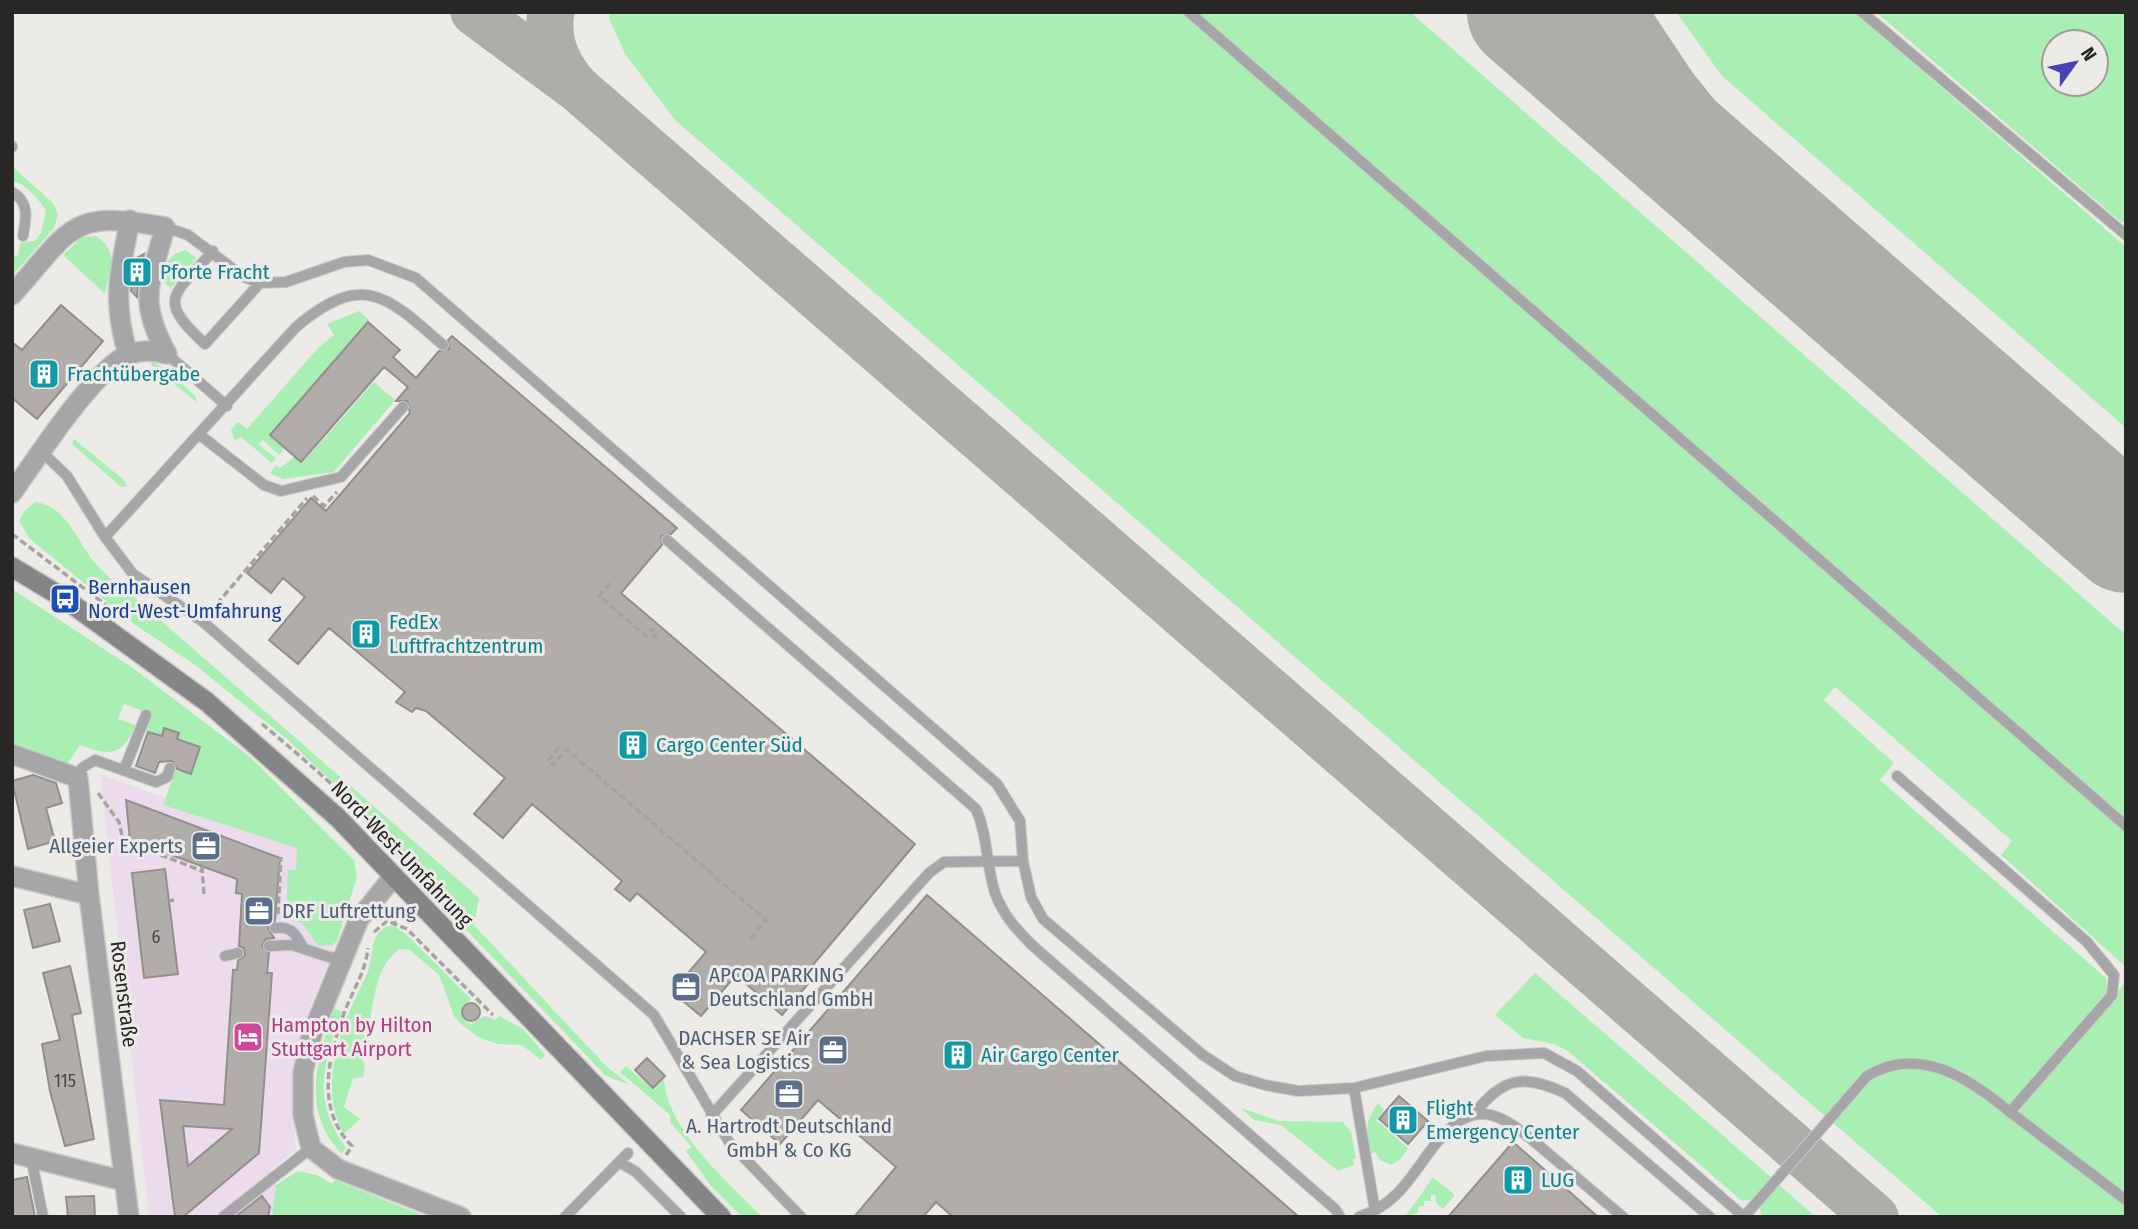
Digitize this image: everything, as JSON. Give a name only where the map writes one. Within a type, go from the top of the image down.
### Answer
[{"type":"main road","name":"Nord-West-Umfahrung","points":[[12,567],[65,599],[207,702],[338,818],[721,1217]]},
{"type":"street","points":[[12,295],[64,235],[77,226],[109,219],[165,227],[148,302],[149,317],[167,354]]},
{"type":"street","points":[[128,355],[117,310],[117,295],[130,220]]},
{"type":"street","points":[[12,493],[41,451],[116,362],[128,355],[152,350],[167,354]]},
{"type":"street","points":[[12,754],[78,778]]},
{"type":"street","name":"Rosenstraße","points":[[78,778],[89,895],[129,1217]]},
{"type":"street","points":[[12,876],[89,895]]},
{"type":"street","points":[[394,876],[359,919],[312,1034],[303,1072],[303,1115],[311,1148],[338,1169],[461,1217]]},
{"type":"street","points":[[22,1155],[124,1181]]},
{"type":"lane","points":[[1189,12],[2126,827]]},
{"type":"lane","points":[[1862,12],[2126,235]]},
{"type":"lane","points":[[12,192],[23,202],[27,215],[23,236]]},
{"type":"lane","points":[[165,227],[188,235],[213,251],[244,277],[260,283],[286,282],[344,262],[368,260],[416,278],[997,784],[1020,821],[1023,861],[1031,897],[1043,919],[1203,1055],[1235,1076],[1298,1091],[1354,1088],[1486,1056],[1544,1053],[1577,1071],[1744,1217],[1867,1076],[1885,1067],[1918,1064],[1944,1068],[1965,1078],[2126,1200]]},
{"type":"lane","points":[[213,251],[176,295],[174,309],[179,320],[205,344],[260,283]]},
{"type":"lane","points":[[105,537],[227,406],[296,327],[316,311],[340,299],[372,295],[386,299],[443,345]]},
{"type":"lane","points":[[167,354],[227,406]]},
{"type":"lane","points":[[200,435],[264,485],[281,491],[341,477],[403,407]]},
{"type":"lane","points":[[41,451],[67,476],[105,537],[133,574],[202,621],[654,1015],[729,1143],[801,1217]]},
{"type":"lane","points":[[667,540],[976,808],[985,830],[995,893],[1009,921],[1033,946],[1335,1209],[1340,1217]]},
{"type":"lane","points":[[124,770],[146,715]]},
{"type":"lane","points":[[78,778],[82,768],[95,760],[156,782],[167,777],[170,768]]},
{"type":"lane","points":[[1897,776],[2087,942],[2113,975],[2112,995],[2010,1112]]},
{"type":"lane","points":[[711,1116],[929,873],[944,862],[1023,861]]},
{"type":"lane","points":[[276,928],[286,927],[294,932],[303,947]]},
{"type":"lane","points":[[269,946],[303,947],[332,958],[345,954]]},
{"type":"lane","points":[[225,956],[238,953]]},
{"type":"lane","points":[[1359,1217],[1375,1211],[1399,1193],[1440,1136],[1450,1127],[1474,1114],[1490,1095],[1509,1083],[1522,1081],[1549,1086],[1565,1093],[1710,1217]]},
{"type":"lane","points":[[1354,1088],[1375,1211]]},
{"type":"lane","points":[[1474,1114],[1500,1116],[1511,1121],[1623,1217]]},
{"type":"lane","points":[[223,1217],[311,1148]]},
{"type":"lane","points":[[565,1217],[628,1153]]},
{"type":"lane","points":[[22,1155],[43,1217]]},
{"type":"lane","points":[[619,1162],[636,1172],[681,1217]]},
{"type":"path","points":[[202,621],[311,494],[324,506],[341,487]]},
{"type":"path","points":[[610,583],[599,596],[646,636],[652,629],[657,633],[651,640]]},
{"type":"path","points":[[559,747],[548,761],[553,765],[566,749],[766,920],[750,939]]},
{"type":"path","points":[[98,793],[119,822],[123,840],[202,869],[204,896]]},
{"type":"path","points":[[276,928],[281,857]]},
{"type":"path","points":[[372,934],[387,921],[407,929],[493,1015]]},
{"type":"path","points":[[338,1169],[352,1146],[334,1124],[327,1105],[328,1073],[342,1018],[366,966],[368,942]]},
{"type":"shaded area","points":[[100,774],[299,847],[332,940],[337,941],[310,1007],[303,1035],[293,1101],[296,1150],[272,1169],[276,1185],[272,1217],[149,1217]]},
{"type":"green space","points":[[610,12],[1183,12],[2126,831],[2126,967],[2001,855],[2012,841],[1835,687],[1824,700],[1894,763],[1880,780],[2106,978],[2107,991],[2009,1107],[1960,1073],[1942,1065],[1904,1058],[1885,1062],[1860,1076],[1826,1117],[675,120],[625,54],[609,18]]},
{"type":"green space","points":[[1192,12],[1410,12],[2126,635],[2126,822]]},
{"type":"green space","points":[[1676,12],[1854,12],[2126,247],[2126,428],[1722,76]]},
{"type":"green space","points":[[1876,12],[2126,12],[2126,222],[2121,222]]},
{"type":"green space","points":[[12,166],[53,203],[58,214],[54,228],[12,276],[12,255],[18,256],[20,243],[35,241],[41,233],[46,210],[27,188],[12,181]]},
{"type":"green space","points":[[96,236],[106,244],[112,260],[113,279],[108,279],[105,294],[63,255],[82,237]]},
{"type":"green space","points":[[186,250],[196,258],[171,288],[161,280],[164,269],[171,257]]},
{"type":"green space","points":[[359,311],[369,320],[269,435],[284,448],[279,455],[263,440],[258,444],[276,458],[272,463],[241,437],[235,441],[231,430],[238,422],[247,429],[318,348],[334,335],[327,324]]},
{"type":"green space","points":[[152,361],[166,369],[196,397],[196,402],[151,365]]},
{"type":"green space","points":[[374,382],[395,400],[334,472],[283,479],[270,473],[276,465],[280,468],[295,457],[302,463]]},
{"type":"green space","points":[[74,439],[125,481],[127,486],[121,487],[72,444]]},
{"type":"green space","points":[[35,502],[46,505],[63,517],[95,563],[141,603],[139,606],[148,614],[151,612],[479,898],[474,925],[607,1067],[630,1085],[606,1076],[431,893],[439,884],[288,740],[195,665],[134,624],[30,539],[19,521],[25,510]]},
{"type":"green space","points":[[12,589],[133,668],[249,756],[354,860],[357,877],[337,941],[332,945],[318,946],[303,924],[286,918],[288,870],[296,870],[297,848],[163,805],[176,769],[192,774],[201,747],[177,739],[179,733],[164,728],[161,736],[146,731],[151,714],[124,704],[118,719],[136,725],[126,743],[107,752],[80,745],[68,763],[12,743]]},
{"type":"green space","points":[[387,926],[394,926],[406,934],[471,999],[463,1006],[461,1014],[465,1021],[471,1024],[485,1016],[495,1020],[500,1016],[523,1029],[545,1055],[541,1060],[522,1045],[498,1044],[478,1037],[454,1016],[439,975],[410,950],[399,949],[386,963],[379,978],[369,1023],[359,1051],[365,1066],[363,1077],[353,1078],[344,1107],[360,1119],[344,1134],[333,1102],[336,1051],[369,968],[377,934]]},
{"type":"green space","points":[[1535,973],[1772,1178],[1753,1199],[1742,1201],[1568,1051],[1554,1044],[1523,1038],[1495,1015]]},
{"type":"green space","points":[[2126,982],[2126,1196],[2015,1112]]},
{"type":"green space","points":[[334,1008],[342,1012],[326,1066],[324,1098],[335,1130],[346,1148],[342,1154],[329,1137],[321,1120],[316,1084],[322,1047]]},
{"type":"green space","points":[[626,1066],[654,1090],[664,1078],[667,1097],[687,1135],[701,1154],[762,1217],[742,1217],[711,1186],[686,1151],[692,1147],[670,1122],[670,1115],[620,1072]]},
{"type":"green space","points":[[1902,1067],[1940,1072],[1960,1079],[2126,1207],[2126,1217],[1942,1217],[1832,1122],[1871,1081]]},
{"type":"green space","points":[[1378,1103],[1384,1110],[1376,1120],[1408,1148],[1401,1159],[1391,1165],[1380,1160],[1375,1152],[1371,1154],[1369,1147],[1368,1121]]},
{"type":"green space","points":[[1241,1108],[1279,1121],[1343,1122],[1351,1132],[1356,1159],[1353,1159],[1354,1165],[1338,1171],[1281,1125],[1254,1120]]},
{"type":"green space","points":[[298,1171],[317,1175],[332,1184],[335,1180],[427,1217],[272,1217],[276,1185]]},
{"type":"green space","points":[[1433,1177],[1455,1195],[1443,1209],[1436,1203],[1435,1195],[1431,1195],[1431,1201],[1424,1201],[1424,1206],[1418,1207],[1418,1213],[1405,1217]]},
{"type":"green space","points":[[1778,1184],[1816,1217],[1762,1217],[1759,1206]]},
{"type":"building","points":[[144,254],[137,297],[131,291],[135,259]]},
{"type":"building","name":"Frachtübergabe","points":[[61,305],[103,341],[37,419],[12,398],[12,342],[22,350]]},
{"type":"building","name":"Cargo Center Süd","points":[[368,322],[400,350],[393,357],[416,378],[439,351],[449,349],[448,340],[452,336],[677,528],[671,534],[661,536],[662,545],[621,593],[915,844],[812,966],[818,972],[782,1015],[736,975],[701,1016],[672,992],[706,952],[637,893],[630,901],[615,889],[622,881],[532,804],[503,838],[474,814],[505,778],[426,711],[416,708],[412,712],[396,702],[405,692],[329,628],[298,664],[269,640],[305,597],[283,578],[271,593],[247,573],[311,498],[326,511],[410,413],[407,401],[396,401],[408,387],[384,367],[301,462],[270,435]]},
{"type":"building","points":[[164,728],[179,733],[177,739],[200,747],[191,774],[177,769],[172,761],[159,762],[155,773],[136,766],[148,732],[162,736]]},
{"type":"building","points":[[33,775],[56,783],[62,803],[46,808],[55,841],[28,849],[12,781]]},
{"type":"building","name":"Hampton by Hilton Stuttgart Airport","points":[[126,800],[280,858],[275,921],[268,928],[274,938],[266,939],[262,946],[269,953],[267,973],[272,973],[259,1153],[183,1217],[175,1217],[160,1100],[224,1105],[233,970],[237,970],[238,961],[245,955],[244,948],[239,946],[242,894],[236,893],[237,879],[130,840]],"holes":[[[183,1126],[232,1129],[188,1166]]]},
{"type":"building","points":[[165,869],[178,974],[144,978],[132,873]]},
{"type":"building","name":"Air Cargo Center","points":[[927,895],[1299,1217],[953,1217],[936,1202],[923,1217],[854,1217],[896,1167],[818,1100],[780,1144],[741,1110]]},
{"type":"building","points":[[50,904],[60,941],[33,948],[24,910]]},
{"type":"building","points":[[70,966],[81,1013],[72,1015],[94,1139],[65,1146],[50,1091],[42,1044],[60,1040],[43,973]]},
{"type":"building","points":[[471,1003],[477,1006],[480,1012],[477,1018],[471,1021],[465,1018],[462,1012],[465,1006]]},
{"type":"building","points":[[647,1058],[665,1076],[653,1088],[635,1070]]},
{"type":"building","name":"Flight Emergency Center","points":[[1399,1096],[1428,1121],[1408,1144],[1379,1119]]},
{"type":"building","name":"LUG","points":[[1513,1142],[1598,1217],[1448,1217]]},
{"type":"building","points":[[27,1177],[35,1217],[12,1217],[12,1180]]},
{"type":"building","points":[[94,1196],[95,1217],[68,1217],[66,1197]]},
{"type":"building","points":[[262,1196],[270,1207],[268,1217],[235,1217]]},
{"type":"taxiway","points":[[474,12],[578,89],[1875,1217]]},
{"type":"taxiway","points":[[551,12],[550,32],[554,52],[575,86]]},
{"type":"taxiway","points":[[1624,12],[1674,87],[1823,272]]},
{"type":"runway","points":[[1525,12],[2126,535]]},
{"type":"place","name":"Pforte Fracht","points":[[137,272]]},
{"type":"place","name":"Frachtübergabe","points":[[44,374]]},
{"type":"place","name":"Bernhausen Nord-West-Umfahrung","points":[[65,599]]},
{"type":"place","name":"FedEx Luftfrachtzentrum","points":[[366,634]]},
{"type":"place","name":"Cargo Center Süd","points":[[633,745]]},
{"type":"place","name":"Allgeier Experts","points":[[206,846]]},
{"type":"place","name":"DRF Luftrettung","points":[[259,911]]},
{"type":"place","name":"APCOA PARKING Deutschland GmbH","points":[[686,987]]},
{"type":"place","name":"Hampton by Hilton Stuttgart Airport","points":[[248,1037]]},
{"type":"place","name":"DACHSER SE Air & Sea Logistics","points":[[833,1050]]},
{"type":"place","name":"Air Cargo Center","points":[[958,1055]]},
{"type":"place","name":"A. Hartrodt Deutschland GmbH & Co KG","points":[[789,1094]]},
{"type":"place","name":"Flight Emergency Center","points":[[1403,1120]]},
{"type":"place","name":"LUG","points":[[1518,1180]]}]
